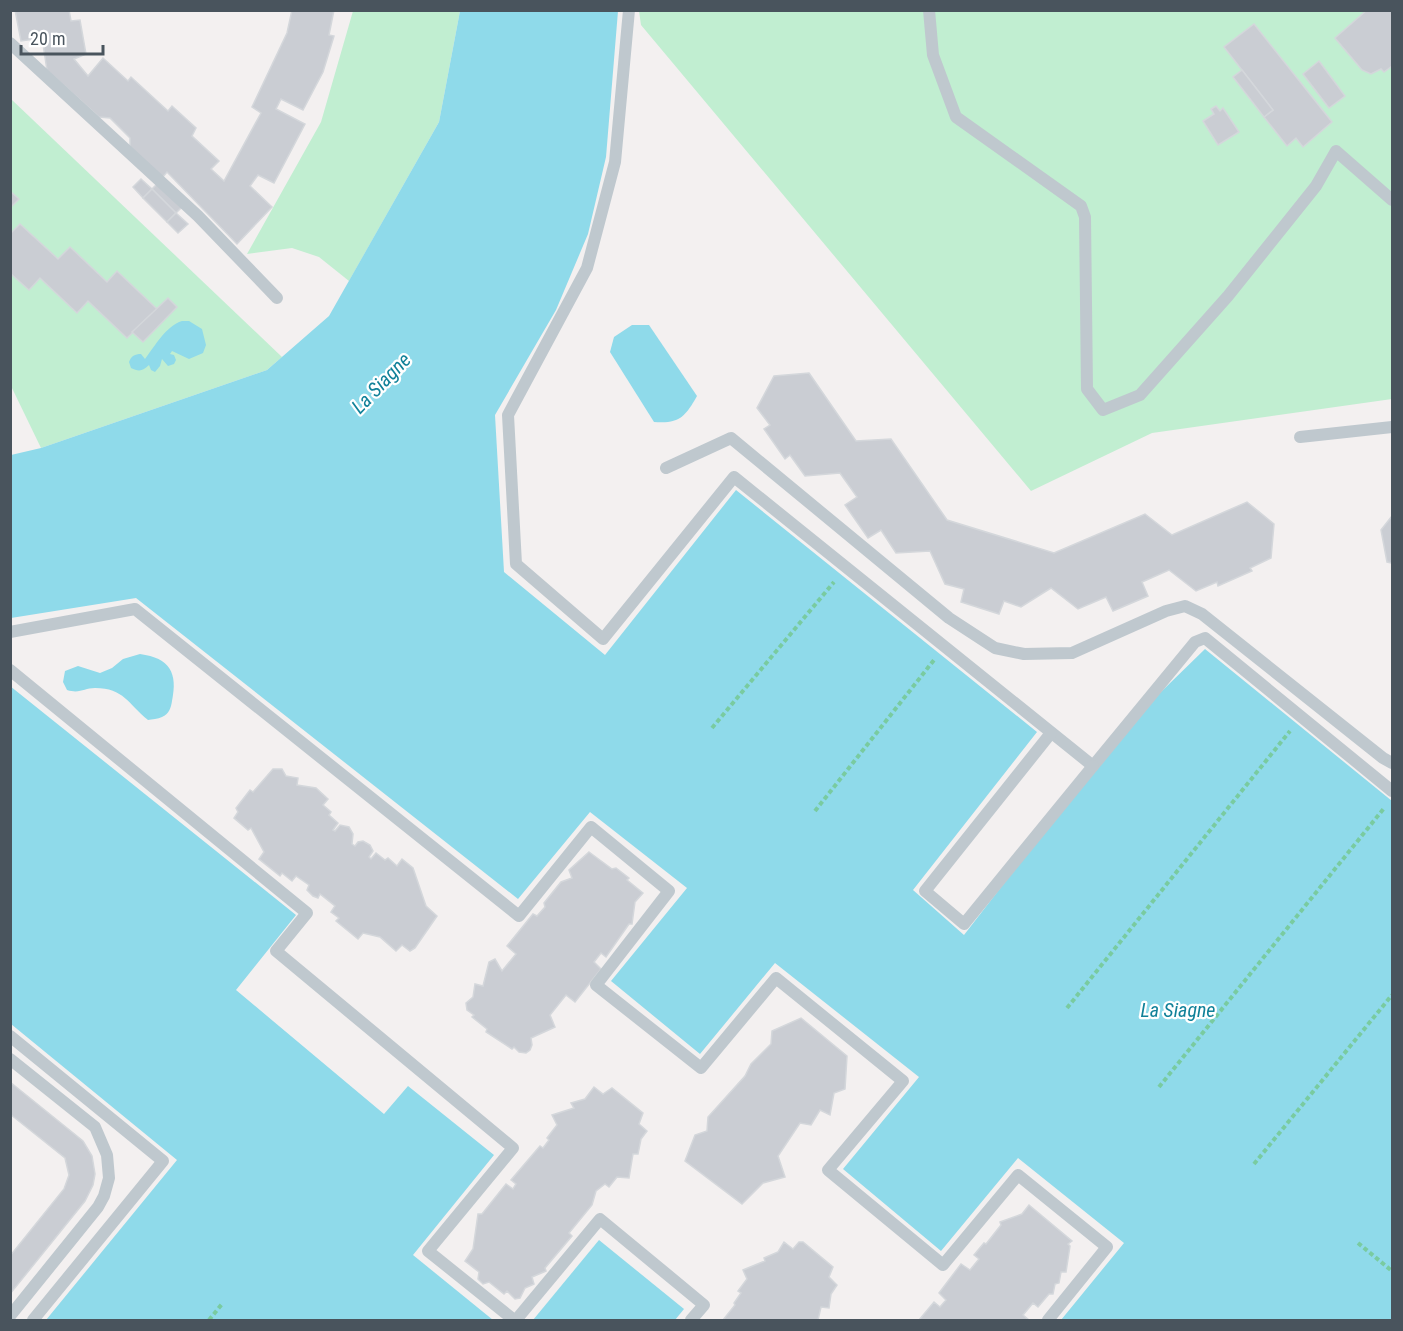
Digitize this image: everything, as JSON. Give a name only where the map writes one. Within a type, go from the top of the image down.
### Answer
[{"type":"lane","points":[[629,10],[615,162],[587,268],[508,415],[516,564],[603,639],[734,477],[1093,766]]},
{"type":"lane","points":[[929,10],[933,56],[956,117],[1081,206],[1085,217],[1087,389],[1103,410],[1140,395],[1228,296],[1316,186],[1336,151],[1392,200]]},
{"type":"lane","points":[[10,43],[198,216],[277,298]]},
{"type":"lane","points":[[1300,437],[1392,427]]},
{"type":"lane","points":[[666,468],[730,438],[949,618],[995,648],[1024,654],[1072,653],[1166,611],[1185,606],[1202,614],[1383,759],[1392,763]]},
{"type":"lane","points":[[10,632],[135,609],[519,916],[591,827],[669,891],[596,985],[701,1068],[776,978],[903,1081],[828,1170],[943,1265],[1018,1175],[1107,1247],[1048,1320]]},
{"type":"lane","points":[[1051,733],[925,891],[964,924],[1195,642],[1205,638],[1392,796]]},
{"type":"lane","points":[[10,670],[307,912],[276,951],[513,1148],[428,1251],[515,1320],[600,1219],[704,1305],[691,1320]]},
{"type":"lane","points":[[10,1036],[163,1161],[33,1320]]},
{"type":"lane","points":[[10,1059],[95,1127],[107,1155],[109,1178],[98,1207],[10,1316]]},
{"type":"path","points":[[712,728],[840,574]]},
{"type":"path","points":[[815,811],[938,655]]},
{"type":"path","points":[[1067,1008],[1297,723]]},
{"type":"path","points":[[1159,1087],[1392,796]]},
{"type":"path","points":[[1254,1164],[1392,995]]},
{"type":"path","points":[[1358,1243],[1392,1271]]},
{"type":"path","points":[[209,1320],[222,1304]]},
{"type":"green space","points":[[353,11],[460,11],[439,122],[349,281],[319,257],[292,248],[247,254],[321,122]]},
{"type":"green space","points":[[639,11],[1392,11],[1392,399],[1152,433],[1031,491],[641,25]]},
{"type":"green space","points":[[11,99],[282,357],[267,370],[41,448],[11,386]]},
{"type":"water","name":"La Siagne","points":[[460,11],[618,11],[606,157],[588,234],[556,310],[495,415],[504,572],[605,655],[736,490],[1037,732],[913,890],[964,935],[1126,726],[1205,649],[1392,801],[1392,1320],[1061,1320],[1124,1243],[1018,1158],[941,1251],[843,1169],[919,1077],[775,963],[700,1054],[611,981],[687,888],[590,812],[518,899],[136,598],[11,618],[11,455],[41,448],[267,370],[329,316],[439,122]]},
{"type":"water","points":[[182,321],[189,321],[202,329],[206,345],[203,353],[189,359],[172,351],[170,354],[174,355],[176,360],[174,364],[168,366],[162,359],[155,372],[149,365],[141,370],[131,368],[129,362],[132,357],[141,354],[145,359],[166,332]]},
{"type":"water","points":[[632,325],[649,325],[697,396],[680,418],[670,422],[654,422],[610,352],[614,337]]},
{"type":"water","points":[[140,654],[165,663],[172,675],[174,691],[171,706],[168,712],[160,718],[148,720],[125,698],[113,691],[95,688],[71,691],[67,690],[63,682],[65,671],[78,666],[100,673],[112,668],[123,659]]},
{"type":"water","points":[[10,686],[296,915],[236,990],[384,1114],[408,1086],[494,1155],[413,1255],[493,1320],[46,1320],[177,1160],[11,1024]]},
{"type":"water","points":[[599,1240],[684,1309],[675,1320],[533,1320]]},
{"type":"building","points":[[15,10],[69,10],[71,21],[80,20],[86,54],[74,59],[88,76],[103,58],[128,81],[131,77],[168,111],[172,106],[196,128],[192,136],[219,161],[211,169],[224,181],[261,113],[252,107],[287,33],[292,10],[334,10],[329,35],[334,36],[323,72],[303,110],[281,99],[276,109],[305,124],[274,183],[258,175],[250,186],[272,207],[237,244],[167,172],[162,178],[130,147],[130,138],[110,118],[99,117],[47,70],[42,38],[21,41]]},
{"type":"building","points":[[1367,10],[1392,10],[1392,66],[1384,72],[1381,69],[1371,74],[1362,70],[1335,38]]},
{"type":"building","points":[[1254,24],[1332,122],[1303,147],[1296,138],[1287,146],[1264,117],[1273,110],[1224,47]]},
{"type":"building","points":[[1319,61],[1345,96],[1329,108],[1303,74]]},
{"type":"building","points":[[1242,70],[1273,110],[1264,117],[1233,77]]},
{"type":"building","points":[[1216,106],[1220,111],[1223,108],[1239,132],[1218,145],[1203,121],[1214,114],[1211,109]]},
{"type":"building","points":[[141,179],[152,189],[143,198],[133,187]]},
{"type":"building","points":[[158,183],[182,207],[176,213],[152,189]]},
{"type":"building","points":[[152,189],[176,213],[167,222],[143,198]]},
{"type":"building","points":[[10,191],[19,199],[10,208]]},
{"type":"building","points":[[176,213],[188,224],[178,233],[167,222]]},
{"type":"building","points":[[20,224],[58,259],[70,247],[107,282],[117,271],[157,309],[127,338],[88,301],[77,313],[40,278],[29,290],[10,273],[10,234]]},
{"type":"building","points":[[168,298],[177,307],[143,342],[132,332]]},
{"type":"building","points":[[809,373],[856,441],[891,439],[947,520],[1054,553],[1145,514],[1172,535],[1247,502],[1274,524],[1271,558],[1250,568],[1252,571],[1218,586],[1217,582],[1196,591],[1169,570],[1142,582],[1148,596],[1113,611],[1106,597],[1078,609],[1051,588],[1021,607],[1004,601],[999,614],[961,602],[964,589],[945,584],[930,551],[896,553],[881,530],[868,538],[845,505],[857,497],[840,473],[805,476],[790,455],[785,459],[764,429],[770,425],[757,408],[774,376]]},
{"type":"building","points":[[1392,516],[1392,563],[1387,562],[1381,530]]},
{"type":"building","points":[[273,769],[282,769],[286,776],[298,778],[297,785],[316,788],[328,799],[323,805],[338,823],[333,830],[335,831],[340,825],[349,827],[353,834],[352,844],[355,846],[358,842],[363,841],[370,845],[373,851],[369,857],[371,859],[376,853],[385,860],[388,858],[397,866],[402,859],[413,868],[426,906],[437,916],[415,948],[410,951],[402,945],[396,951],[380,937],[363,933],[358,939],[336,921],[339,918],[331,912],[335,906],[320,894],[318,898],[313,896],[307,890],[309,885],[296,876],[292,881],[282,873],[280,876],[259,859],[264,852],[251,828],[248,830],[234,818],[238,812],[236,808],[250,790],[253,792]]},
{"type":"building","points":[[589,852],[612,869],[616,868],[643,893],[635,902],[632,924],[629,924],[606,957],[601,953],[594,962],[601,969],[575,1002],[566,995],[550,1015],[555,1027],[531,1038],[532,1045],[526,1053],[519,1052],[486,1032],[487,1029],[467,1010],[466,1003],[473,997],[475,984],[483,986],[489,962],[495,959],[502,971],[516,954],[507,946],[533,914],[537,916],[545,907],[544,903],[561,882],[572,878],[569,870]]},
{"type":"building","points":[[801,1018],[847,1056],[845,1089],[834,1093],[830,1115],[820,1110],[811,1125],[800,1123],[778,1156],[785,1177],[763,1183],[742,1204],[685,1161],[695,1135],[707,1131],[708,1117],[745,1076],[751,1064],[771,1044],[772,1031]]},
{"type":"building","points":[[10,1082],[83,1141],[92,1156],[95,1174],[93,1185],[85,1201],[10,1294],[10,1256],[64,1189],[69,1175],[65,1158],[10,1114]]},
{"type":"building","points":[[594,1087],[603,1094],[612,1088],[643,1113],[639,1124],[647,1131],[641,1139],[638,1154],[633,1154],[629,1178],[617,1177],[609,1187],[605,1184],[596,1191],[592,1205],[569,1233],[572,1236],[545,1268],[546,1271],[532,1277],[534,1284],[525,1288],[520,1298],[515,1299],[507,1291],[504,1294],[489,1282],[483,1284],[478,1279],[479,1272],[465,1261],[473,1249],[478,1214],[482,1214],[506,1184],[513,1189],[516,1184],[511,1180],[540,1146],[543,1148],[557,1125],[552,1115],[574,1108],[571,1103],[585,1099]]},
{"type":"building","points":[[1029,1205],[1072,1241],[1068,1244],[1070,1246],[1066,1272],[1061,1272],[1059,1283],[1055,1284],[1053,1294],[1049,1294],[1038,1307],[1033,1303],[1023,1315],[1029,1320],[919,1320],[934,1302],[940,1307],[946,1300],[939,1293],[961,1264],[970,1270],[979,1259],[974,1255],[1001,1225],[1000,1222],[1022,1214]]},
{"type":"building","points":[[784,1242],[793,1249],[799,1242],[803,1242],[833,1267],[829,1277],[837,1285],[831,1294],[829,1308],[821,1307],[818,1320],[723,1320],[735,1305],[741,1293],[738,1291],[747,1279],[743,1270],[765,1261],[764,1258],[778,1252]]}]
